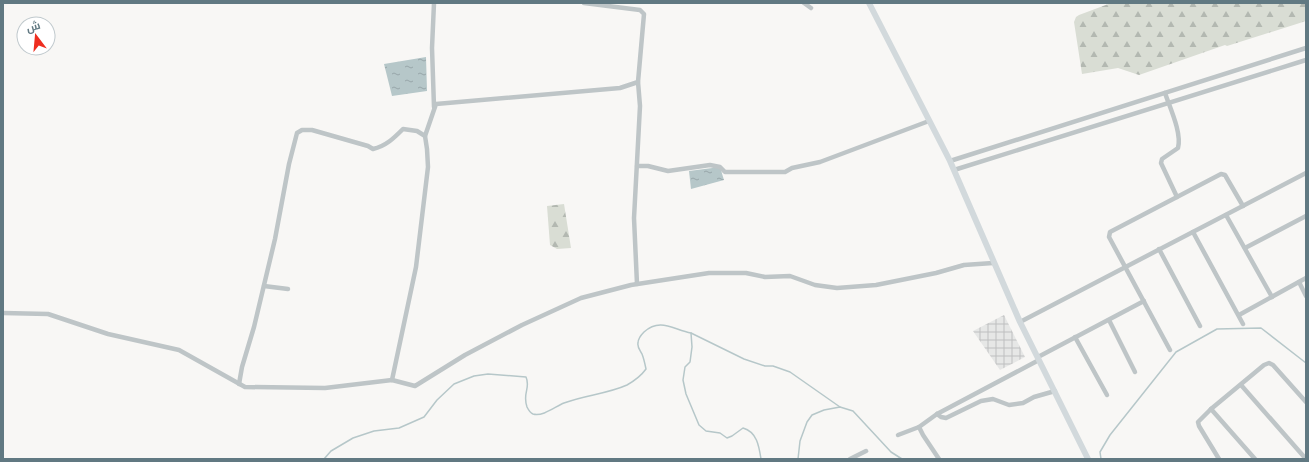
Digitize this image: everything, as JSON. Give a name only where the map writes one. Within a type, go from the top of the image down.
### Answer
[{"type":"street","points":[[434,3],[432,48],[435,108]]},
{"type":"street","points":[[584,3],[640,10],[644,14],[638,82],[640,106],[634,218],[637,284]]},
{"type":"street","points":[[804,3],[811,8]]},
{"type":"street","points":[[869,3],[950,161],[993,263],[1020,322],[1088,459]]},
{"type":"street","points":[[950,161],[1306,48]]},
{"type":"street","points":[[954,170],[1306,60]]},
{"type":"street","points":[[392,380],[416,267],[428,167],[425,136],[436,104],[620,88],[638,82]]},
{"type":"street","points":[[1165,93],[1176,124],[1180,142],[1178,148],[1162,158],[1161,163],[1177,197]]},
{"type":"street","points":[[637,166],[648,166],[668,171],[710,165],[720,167],[725,172],[785,172],[792,168],[820,162],[930,121]]},
{"type":"street","points":[[239,384],[275,239],[289,164],[297,133],[302,130],[312,130],[368,146],[373,149],[381,147],[392,140],[403,129],[417,131],[425,136]]},
{"type":"street","points":[[1020,322],[1306,173]]},
{"type":"street","points":[[1170,350],[1109,237],[1110,232],[1224,174],[1243,206]]},
{"type":"street","points":[[1226,215],[1272,297]]},
{"type":"street","points":[[1245,248],[1306,216]]},
{"type":"street","points":[[1193,232],[1243,324]]},
{"type":"street","points":[[1159,250],[1200,326]]},
{"type":"street","points":[[3,314],[48,314],[108,334],[179,350],[245,387],[325,388],[392,380],[414,386],[465,355],[522,325],[581,298],[637,284],[709,273],[746,273],[765,277],[790,276],[815,285],[836,288],[876,285],[936,273],[964,265],[993,263]]},
{"type":"street","points":[[1239,316],[1306,278]]},
{"type":"street","points":[[1298,282],[1306,296]]},
{"type":"street","points":[[264,286],[288,289]]},
{"type":"street","points":[[898,435],[919,427],[937,414],[1075,337],[1144,301]]},
{"type":"street","points":[[1109,320],[1135,372]]},
{"type":"street","points":[[1075,337],[1107,395]]},
{"type":"street","points":[[1219,459],[1198,422],[1200,418],[1264,365],[1269,363],[1272,365],[1306,402]]},
{"type":"street","points":[[1241,385],[1306,459]]},
{"type":"street","points":[[937,414],[946,418],[981,401],[993,399],[1009,405],[1023,403],[1034,397],[1055,392]]},
{"type":"street","points":[[1211,409],[1255,459]]},
{"type":"street","points":[[919,427],[939,459]]},
{"type":"street","points":[[850,459],[866,450]]},
{"type":"shaded area","points":[[1004,315],[1025,357],[1000,370],[973,331]]},
{"type":"green space","points":[[1111,3],[1306,3],[1306,21],[1227,46],[1225,45],[1139,75],[1118,68],[1082,74],[1074,22],[1076,17]]},
{"type":"green space","points":[[564,204],[571,248],[557,249],[550,245],[547,206]]},
{"type":"water","points":[[426,57],[427,91],[392,96],[384,64]]},
{"type":"water","points":[[720,167],[724,180],[691,189],[689,171]]},
{"type":"waterway","points":[[324,459],[331,451],[353,438],[374,431],[399,428],[424,417],[437,400],[454,384],[474,376],[488,374],[526,377],[528,384],[525,398],[527,407],[531,413],[537,415],[545,413],[572,400],[604,393],[627,385],[635,380],[646,369],[643,356],[638,346],[639,340],[643,333],[656,325],[667,326],[691,333],[692,347],[690,362],[685,367],[683,380],[686,394],[699,425],[706,431],[720,433],[727,438],[743,428],[748,430],[756,440],[761,459]]},
{"type":"waterway","points":[[1101,459],[1100,452],[1110,435],[1176,352],[1217,329],[1261,328],[1306,363]]},
{"type":"waterway","points":[[691,333],[744,359],[790,372],[840,407]]},
{"type":"waterway","points":[[798,459],[800,441],[807,422],[812,415],[824,410],[840,407],[853,411],[891,452],[902,459]]}]
